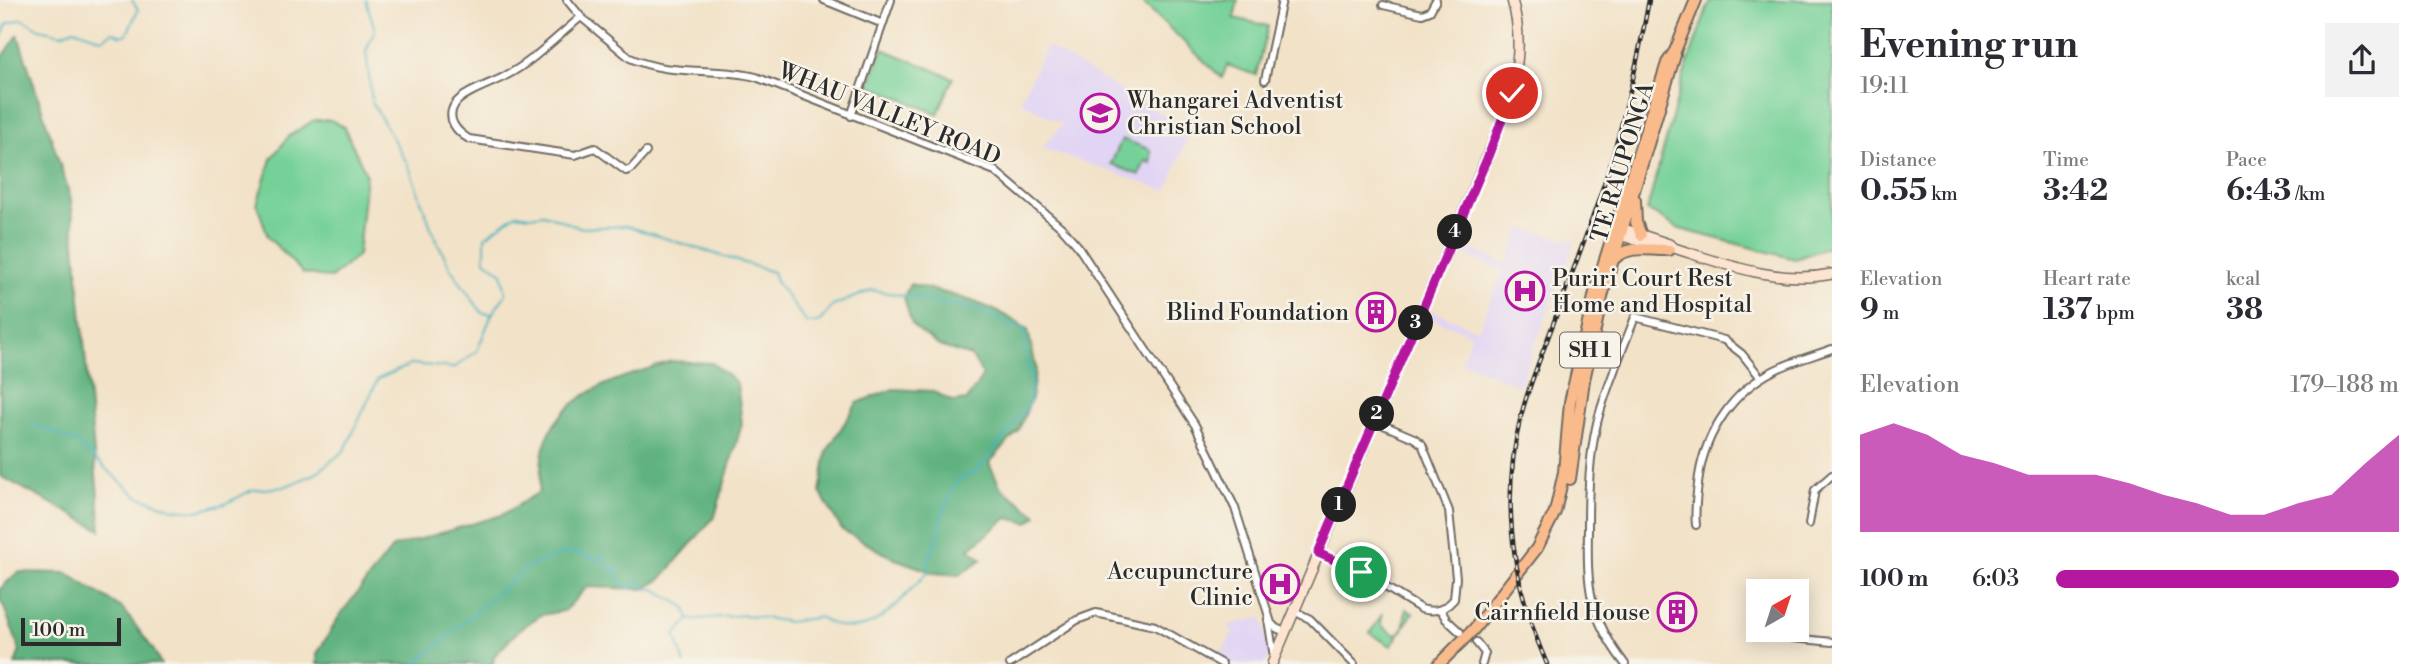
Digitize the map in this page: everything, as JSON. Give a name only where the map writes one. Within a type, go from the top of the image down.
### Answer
[{"type":"highway","name":"TE RAUPONGA","points":[[1474,629],[1486,620],[1543,550],[1562,514],[1569,485],[1577,417],[1588,358],[1614,258],[1618,231],[1667,63],[1675,51],[1696,0]]},
{"type":"highway","name":"TE RAUPONGA","points":[[1439,664],[1474,629],[1537,548],[1555,512],[1561,492],[1570,402],[1596,288],[1635,190],[1672,70],[1675,51]]},
{"type":"highway","points":[[1635,190],[1636,222],[1641,234]]},
{"type":"highway","points":[[1614,258],[1634,248],[1672,249]]},
{"type":"main road","points":[[1273,662],[1507,109],[1516,79],[1519,47],[1518,22],[1513,0]]},
{"type":"main road","points":[[1618,231],[1641,234],[1669,244],[1672,249]]},
{"type":"main road","points":[[1618,231],[1672,249],[1779,276],[1801,278],[1832,274]]},
{"type":"street","name":"WHAU VALLEY ROAD","points":[[567,0],[581,18],[630,58],[650,67],[746,74],[995,171],[1071,237],[1195,425],[1235,508],[1267,613],[1273,662]]},
{"type":"street","points":[[824,0],[883,24]]},
{"type":"street","points":[[851,116],[891,0]]},
{"type":"street","points":[[1265,80],[1282,0]]},
{"type":"street","points":[[1383,5],[1422,14],[1430,11],[1436,0]]},
{"type":"street","points":[[581,18],[511,74],[463,96],[454,105],[452,120],[457,132],[469,139],[575,155],[593,148],[628,171],[646,152]]},
{"type":"street","points":[[1625,664],[1604,634],[1594,613],[1588,589],[1588,485],[1600,412],[1635,317],[1724,340],[1742,354],[1761,378]]},
{"type":"street","points":[[1696,525],[1694,513],[1706,446],[1721,417],[1733,402],[1761,378],[1832,349]]},
{"type":"street","points":[[1318,553],[1361,572],[1421,609],[1441,610],[1450,604],[1456,592],[1448,508],[1422,444],[1374,421]]},
{"type":"street","points":[[1809,524],[1815,490],[1832,475]]},
{"type":"street","points":[[1441,610],[1460,632]]},
{"type":"street","points":[[1294,611],[1310,619],[1353,664]]},
{"type":"street","points":[[1010,664],[1077,620],[1096,613],[1154,626],[1222,664]]},
{"type":"street","name":"WHAU VALLEY ROAD","points":[[1267,613],[1275,627],[1285,632]]},
{"type":"street","points":[[1810,640],[1832,642]]},
{"type":"street","points":[[1476,642],[1483,649],[1485,656],[1482,664]]},
{"type":"shaded area","name":"Whangarei Adventist Christian School","points":[[1047,46],[1190,131],[1167,191],[1042,148],[1062,124],[1020,101]]},
{"type":"shaded area","name":"Puriri Court Rest Home and Hospital","points":[[1522,228],[1575,242],[1519,386],[1461,361],[1472,335],[1429,317],[1431,310],[1478,330],[1503,271],[1457,251],[1461,244],[1506,264]]},
{"type":"shaded area","points":[[1262,618],[1269,643],[1265,664],[1231,664],[1219,657],[1233,632],[1227,625]]},
{"type":"green space","points":[[1140,0],[1238,0],[1234,18],[1268,26],[1256,75],[1227,65],[1222,78]]},
{"type":"green space","points":[[1712,0],[1832,0],[1832,246],[1795,259],[1680,229],[1647,210],[1682,81]]},
{"type":"green space","points":[[18,35],[71,199],[101,530],[0,476],[0,61]]},
{"type":"green space","points":[[883,49],[953,78],[938,114],[869,85]]},
{"type":"green space","points":[[314,120],[331,120],[344,127],[366,174],[358,255],[331,278],[303,273],[268,237],[257,204],[271,159],[289,136]]},
{"type":"green space","points":[[1122,139],[1151,150],[1151,163],[1145,161],[1139,175],[1111,164]]},
{"type":"green space","points":[[910,284],[972,301],[1015,321],[1028,330],[1036,368],[1031,399],[1019,430],[989,463],[1001,488],[1037,515],[1028,523],[1007,518],[969,549],[982,559],[959,575],[934,573],[895,559],[842,530],[820,492],[827,451],[857,403],[893,389],[933,391],[953,402],[967,400],[983,375],[971,356],[939,346],[912,325],[904,297]]},
{"type":"green space","points":[[671,361],[712,363],[737,383],[742,424],[715,516],[660,580],[643,589],[587,587],[564,611],[541,615],[520,629],[494,656],[493,664],[317,664],[317,654],[340,615],[393,547],[502,515],[539,492],[545,444],[554,425],[566,410],[597,388]]},
{"type":"green space","points":[[18,572],[67,573],[123,609],[161,664],[15,664],[20,650],[0,597],[0,589]]},
{"type":"green space","points":[[1406,609],[1413,613],[1403,627]]},
{"type":"green space","points":[[1383,613],[1382,626],[1396,635],[1400,632],[1391,646],[1370,633]]},
{"type":"waterway","points":[[0,40],[7,24],[22,19],[39,29],[62,34],[74,29],[102,39],[113,32],[121,36],[127,34],[138,10],[132,0]]},
{"type":"waterway","points":[[366,0],[375,30],[366,51],[372,102],[409,167],[433,233],[451,269],[482,313],[492,314]]},
{"type":"waterway","points":[[29,422],[76,442],[137,496],[174,509],[197,511],[225,504],[252,490],[284,487],[315,474],[345,450],[378,379],[412,364],[454,368],[477,351],[492,314],[506,294],[502,273],[485,260],[485,237],[516,214],[544,214],[582,228],[626,226],[773,272],[777,283],[807,323],[818,323],[833,306],[872,290],[976,309],[1025,331],[1026,357],[1032,381],[1028,406],[978,470],[956,482],[941,516],[939,535],[927,562],[930,570],[893,608],[867,625],[853,628],[837,626],[819,617],[789,622],[745,615],[689,620],[675,635],[685,664]]},
{"type":"waterway","points":[[416,664],[527,567],[563,553],[580,553],[595,560],[603,556],[606,568],[616,568],[622,583],[630,589],[637,581],[647,589],[655,589],[686,608],[689,620]]},
{"type":"railway","points":[[1547,664],[1525,603],[1513,542],[1511,479],[1515,448],[1530,385],[1588,231],[1615,148],[1649,0]]},
{"type":"place","name":"Whangarei Adventist Christian School","points":[[1100,113]]},
{"type":"place","name":"Puriri Court Rest Home and Hospital","points":[[1525,291]]},
{"type":"place","name":"Blind Foundation","points":[[1376,312]]},
{"type":"place","name":"Accupuncture Clinic","points":[[1280,584]]},
{"type":"place","name":"Cairnfield House","points":[[1677,612]]},
{"type":"route","points":[[1361,572],[1318,553],[1489,154],[1512,93]]}]
